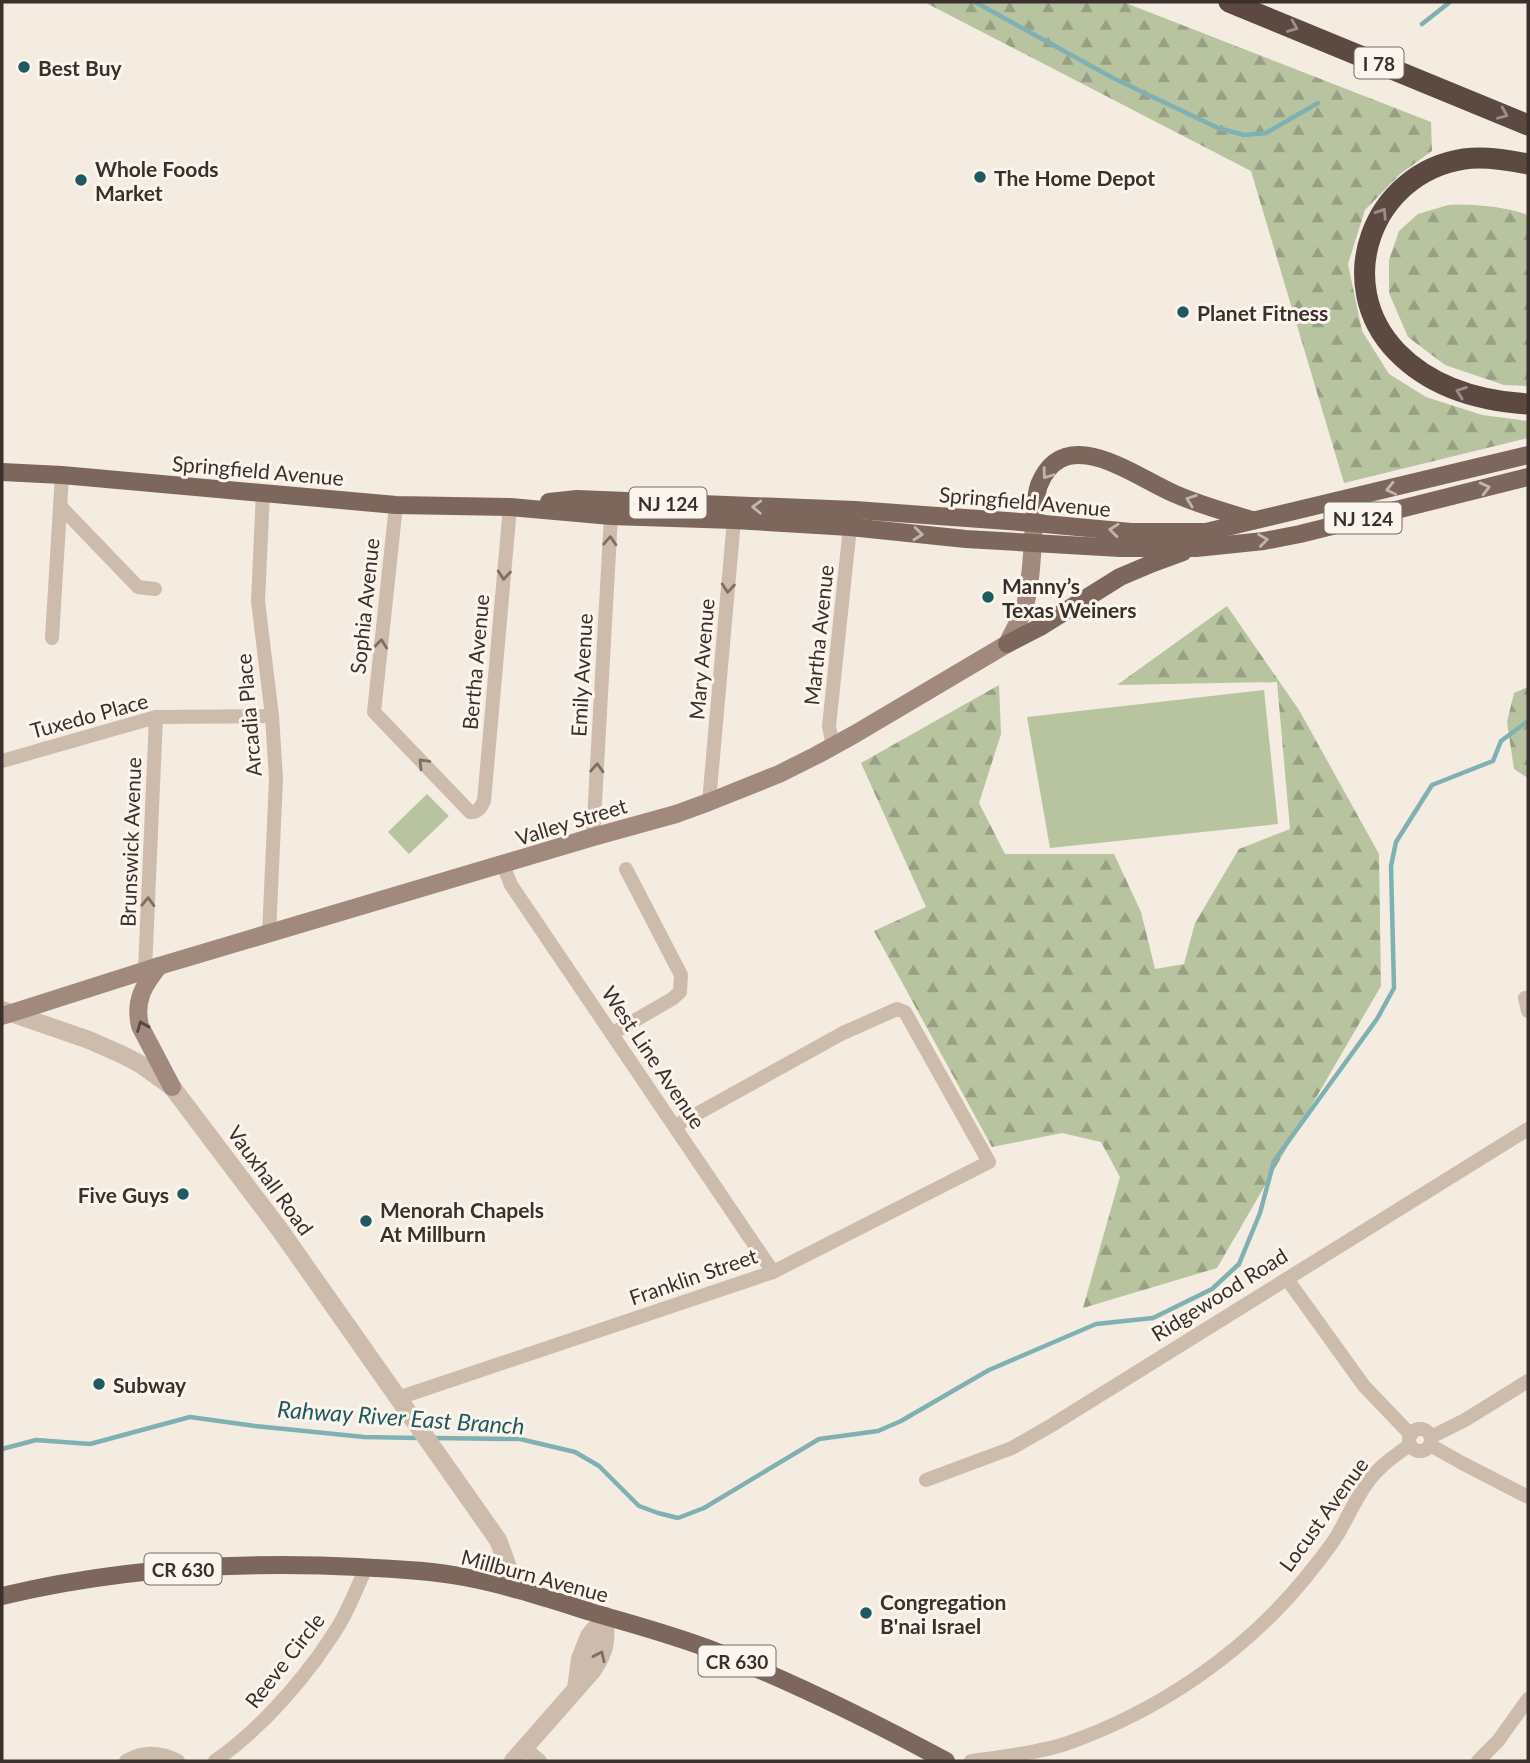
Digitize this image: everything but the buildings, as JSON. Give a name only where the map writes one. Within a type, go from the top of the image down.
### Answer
[{"type":"highway","name":"I 78","points":[[1229,2],[1528,125]]},
{"type":"highway","points":[[1528,164],[1497,159],[1465,159],[1436,167],[1412,181],[1391,201],[1375,224],[1366,250],[1364,276],[1368,303],[1379,329],[1392,346],[1423,374],[1455,390],[1492,401],[1528,404]]},
{"type":"main road","points":[[1007,645],[1019,622],[1028,592],[1038,487],[1049,467],[1063,457],[1074,454],[1092,455],[1175,494],[1256,521]]},
{"type":"main road","name":"Springfield Avenue","points":[[510,507],[577,499],[855,510],[1131,532],[1194,532],[1256,521],[1528,455]]},
{"type":"main road","name":"Springfield Avenue","points":[[2,472],[396,505],[510,507],[611,516],[734,520],[850,527],[966,540],[1120,548],[1196,548],[1264,541],[1528,477]]},
{"type":"main road","points":[[1007,645],[1120,577],[1196,548]]},
{"type":"main road","name":"Valley Street","points":[[4,1013],[709,802],[779,774],[834,746],[1007,645]]},
{"type":"main road","points":[[152,968],[139,1000],[138,1015],[140,1026],[172,1087]]},
{"type":"main road","name":"Millburn Avenue","points":[[2,1596],[83,1580],[170,1570],[267,1564],[366,1568],[464,1577],[516,1589],[710,1649],[804,1689],[946,1761]]},
{"type":"street","points":[[52,638],[62,475]]},
{"type":"street","name":"Arcadia Place","points":[[263,492],[258,601],[272,716],[276,779],[269,934]]},
{"type":"street","name":"Sophia Avenue","points":[[396,505],[374,712],[470,812]]},
{"type":"street","points":[[61,507],[138,587],[155,589]]},
{"type":"street","name":"Bertha Avenue","points":[[470,812],[479,810],[484,801],[510,507]]},
{"type":"street","name":"Emily Avenue","points":[[593,837],[611,516]]},
{"type":"street","name":"Mary Avenue","points":[[709,802],[734,520]]},
{"type":"street","name":"Martha Avenue","points":[[834,746],[830,726],[850,527]]},
{"type":"street","name":"Tuxedo Place","points":[[2,761],[156,717],[272,716]]},
{"type":"street","name":"Brunswick Avenue","points":[[152,968],[156,717]]},
{"type":"street","name":"West Line Avenue","points":[[503,865],[512,885],[773,1272]]},
{"type":"street","points":[[613,1034],[680,992],[681,975],[626,869]]},
{"type":"street","name":"Franklin Street","points":[[397,1398],[773,1272],[989,1162],[905,1012],[897,1009],[843,1033],[676,1126]]},
{"type":"street","name":"Vauxhall Road","points":[[4,1013],[89,1040],[141,1064],[172,1087],[272,1219],[498,1541],[516,1589]]},
{"type":"street","name":"Ridgewood Road","points":[[926,1480],[1012,1448],[1052,1425],[1528,1129]]},
{"type":"street","points":[[1287,1279],[1364,1386],[1419,1451],[1426,1450],[1431,1441],[1528,1381]]},
{"type":"street","name":"Locust Avenue","points":[[971,1761],[1063,1745],[1125,1719],[1175,1692],[1220,1660],[1266,1620],[1306,1578],[1376,1472],[1410,1440]]},
{"type":"street","points":[[1431,1441],[1462,1463],[1528,1496]]},
{"type":"street","name":"Reeve Circle","points":[[215,1761],[257,1728],[296,1686],[334,1633],[366,1568]]},
{"type":"street","points":[[540,1761],[519,1755],[576,1689],[580,1659],[589,1636],[605,1616]]},
{"type":"street","points":[[1478,1761],[1498,1741],[1528,1699]]},
{"type":"street","name":"Locust Avenue","points":[[1050,1761],[1063,1745]]},
{"type":"street","points":[[126,1761],[149,1753],[178,1761]]},
{"type":"green space","points":[[924,2],[1123,2],[1431,122],[1432,151],[1400,174],[1365,210],[1348,264],[1362,331],[1389,374],[1426,397],[1482,415],[1528,421],[1528,438],[1344,483],[1251,171]]},
{"type":"green space","points":[[1448,205],[1489,206],[1528,215],[1528,386],[1504,385],[1445,365],[1408,337],[1389,293],[1389,260],[1399,231],[1418,214]]},
{"type":"green space","points":[[1227,606],[1299,710],[1379,854],[1381,986],[1217,1268],[1083,1308],[1120,1177],[1101,1142],[1062,1133],[992,1147],[874,931],[926,907],[861,763],[999,685],[1001,734],[979,803],[1005,854],[1114,854],[1141,912],[1155,969],[1184,964],[1195,923],[1239,849],[1290,829],[1277,682],[1117,685]]},
{"type":"green space","points":[[1528,687],[1528,778],[1514,769],[1507,722],[1514,693]]},
{"type":"green space","points":[[1264,690],[1278,824],[1050,848],[1027,717]]},
{"type":"green space","points":[[427,794],[449,816],[409,854],[388,832]]},
{"type":"waterway","points":[[975,2],[1113,78],[1218,128],[1244,135],[1266,133],[1318,103]]},
{"type":"waterway","points":[[1422,24],[1450,2]]},
{"type":"waterway","name":"Rahway River East Branch","points":[[434,1438],[520,1439],[575,1452],[599,1466],[639,1506],[678,1518],[704,1508],[819,1439],[878,1431],[901,1421],[989,1370],[1096,1324],[1153,1318],[1212,1289],[1239,1264],[1260,1213],[1274,1161],[1377,1019],[1394,988],[1391,866],[1396,842],[1432,785],[1493,761],[1501,741],[1528,721]]},
{"type":"waterway","name":"Rahway River East Branch","points":[[2,1449],[36,1440],[90,1444],[190,1417],[364,1437],[419,1438]]},
{"type":"place","name":"Best Buy","points":[[24,67]]},
{"type":"place","name":"The Home Depot","points":[[980,177]]},
{"type":"place","name":"Whole Foods Market","points":[[81,180]]},
{"type":"place","name":"Planet Fitness","points":[[1183,312]]},
{"type":"place","name":"Manny’s Texas Weiners","points":[[988,597]]},
{"type":"place","name":"Five Guys","points":[[183,1194]]},
{"type":"place","name":"Menorah Chapels At Millburn","points":[[366,1221]]},
{"type":"place","name":"Subway","points":[[99,1384]]},
{"type":"place","name":"Congregation B'nai Israel","points":[[866,1613]]}]
